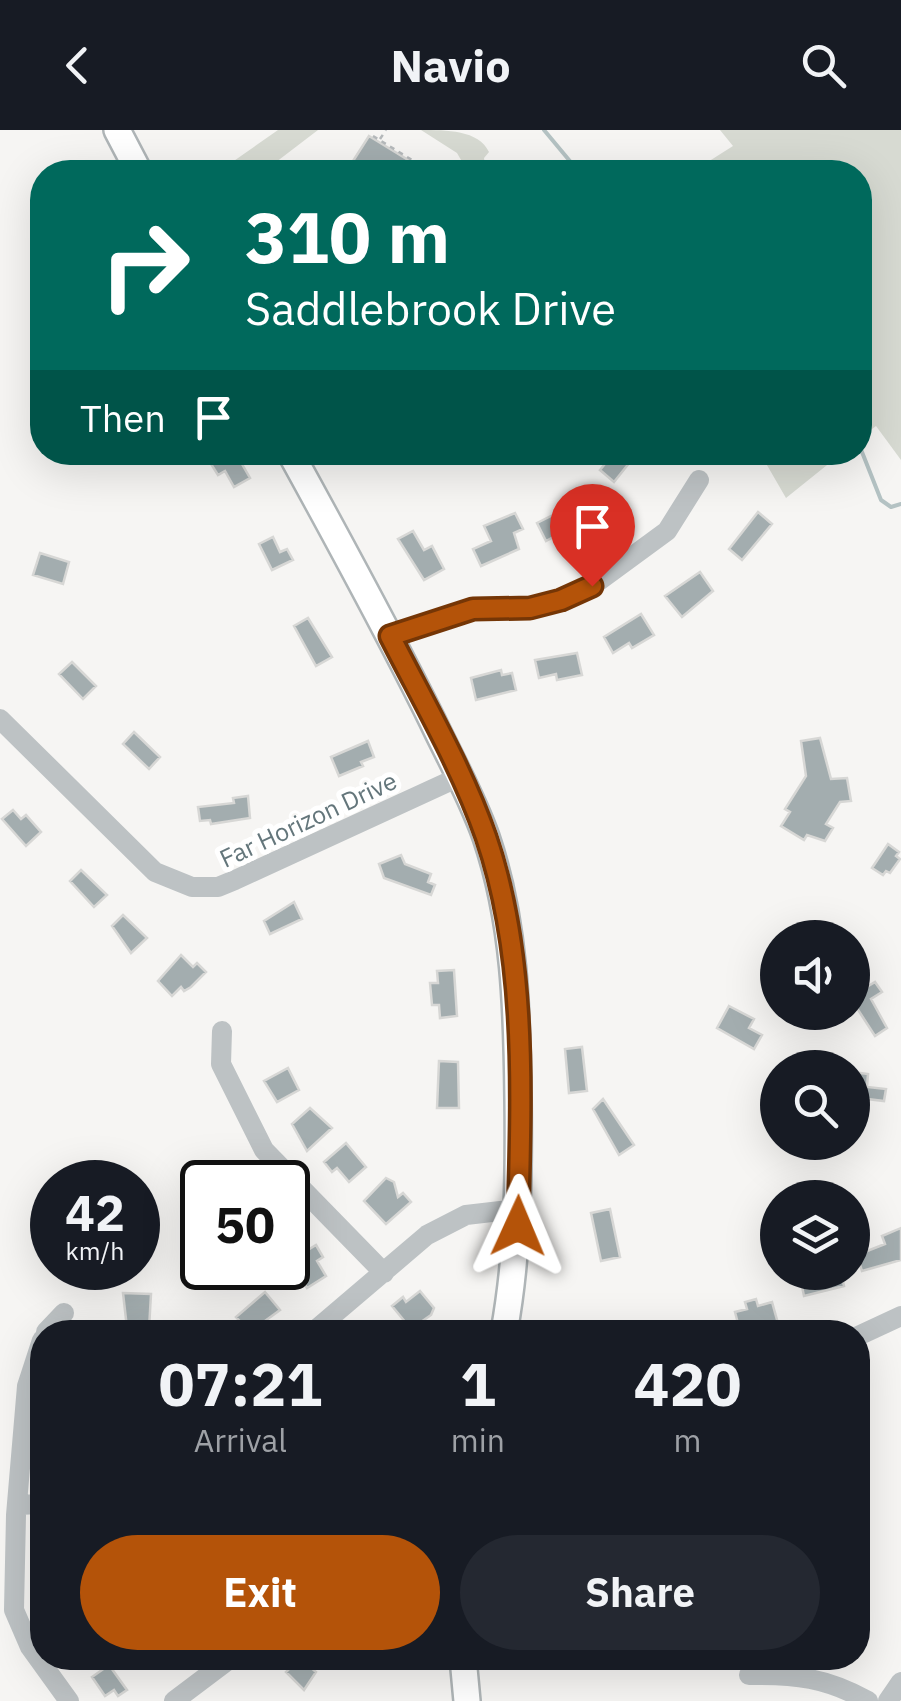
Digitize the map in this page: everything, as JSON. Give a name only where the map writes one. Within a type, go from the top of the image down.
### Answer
[{"type":"main road","points":[[116,130],[132,160]]},
{"type":"main road","points":[[297,465],[390,636],[485,836],[512,951],[517,1002],[518,1209],[506,1320]]},
{"type":"main road","points":[[464,1670],[467,1701]]},
{"type":"street","points":[[390,636],[473,609],[530,608],[592,586],[668,532],[699,480]]},
{"type":"street","name":"Far Horizon Drive","points":[[0,718],[132,853],[168,880],[192,887],[218,887],[235,880],[459,777]]},
{"type":"street","points":[[222,1032],[221,1064],[264,1150],[384,1272]]},
{"type":"street","points":[[326,1320],[427,1235],[466,1215],[518,1209]]},
{"type":"street","points":[[58,1320],[64,1314]]},
{"type":"street","points":[[870,1330],[901,1316]]},
{"type":"street","points":[[30,1377],[17,1505],[14,1610],[30,1647]]},
{"type":"street","points":[[17,1505],[30,1504]]},
{"type":"street","points":[[47,1670],[69,1701]]},
{"type":"street","points":[[174,1701],[216,1670]]},
{"type":"street","points":[[749,1675],[798,1674],[836,1683],[868,1701]]},
{"type":"street","points":[[888,1701],[901,1682]]},
{"type":"path","points":[[380,140],[386,130]]},
{"type":"path","points":[[373,136],[412,160]]},
{"type":"shaded area","points":[[278,130],[318,130],[279,160],[235,160]]},
{"type":"shaded area","points":[[421,130],[470,135],[489,152],[484,160],[461,160],[457,153]]},
{"type":"shaded area","points":[[720,130],[901,130],[901,460],[876,426],[872,429],[872,160],[711,160],[733,146]]},
{"type":"shaded area","points":[[767,465],[827,465],[786,498]]},
{"type":"building","points":[[369,136],[408,160],[354,160]]},
{"type":"building","points":[[212,465],[242,465],[250,478],[234,487],[225,471],[218,475]]},
{"type":"building","points":[[604,465],[628,465],[614,482],[600,470]]},
{"type":"building","points":[[582,495],[592,516],[546,541],[537,523],[571,506],[569,502]]},
{"type":"building","points":[[758,512],[772,524],[742,560],[729,549]]},
{"type":"building","points":[[515,513],[523,529],[514,533],[519,549],[481,566],[473,549],[491,541],[484,526]]},
{"type":"building","points":[[413,531],[424,550],[432,546],[444,569],[424,580],[398,539]]},
{"type":"building","points":[[273,537],[280,552],[287,549],[293,560],[272,570],[259,544]]},
{"type":"building","points":[[40,553],[69,562],[63,584],[33,575]]},
{"type":"building","points":[[700,572],[713,591],[682,617],[665,596]]},
{"type":"building","points":[[641,614],[654,635],[632,648],[629,643],[613,653],[604,637]]},
{"type":"building","points":[[308,618],[332,657],[316,666],[294,626]]},
{"type":"building","points":[[577,653],[582,675],[557,680],[556,674],[539,678],[535,660]]},
{"type":"building","points":[[72,662],[96,686],[83,699],[59,674]]},
{"type":"building","points":[[501,670],[502,675],[512,673],[516,690],[476,700],[471,678]]},
{"type":"building","points":[[134,732],[160,757],[149,769],[123,744]]},
{"type":"building","points":[[820,738],[831,779],[847,778],[851,801],[840,802],[826,824],[833,828],[825,841],[807,835],[804,840],[781,826],[790,812],[785,809],[806,776],[801,741]]},
{"type":"building","points":[[368,741],[374,757],[339,776],[331,757]]},
{"type":"building","points":[[248,796],[250,818],[211,824],[210,820],[200,821],[198,807],[234,803],[233,798]]},
{"type":"building","points":[[13,810],[21,819],[26,815],[41,832],[26,846],[2,819]]},
{"type":"building","points":[[888,844],[899,852],[896,856],[900,859],[890,873],[886,871],[883,875],[872,868]]},
{"type":"building","points":[[401,855],[405,864],[431,874],[428,882],[435,885],[431,895],[384,878],[379,864]]},
{"type":"building","points":[[81,870],[107,895],[94,907],[70,881]]},
{"type":"building","points":[[294,902],[302,919],[270,934],[264,921]]},
{"type":"building","points":[[123,915],[147,938],[131,953],[112,926]]},
{"type":"building","points":[[181,955],[193,967],[197,963],[206,972],[191,987],[184,991],[181,987],[172,996],[158,981]]},
{"type":"building","points":[[454,970],[457,1016],[440,1018],[439,1005],[432,1005],[430,983],[438,983],[437,971]]},
{"type":"building","points":[[875,982],[882,992],[871,999],[887,1028],[875,1036],[870,1028],[870,985]]},
{"type":"building","points":[[729,1006],[754,1019],[749,1028],[762,1035],[754,1049],[717,1028]]},
{"type":"building","points":[[582,1047],[587,1091],[569,1093],[565,1049]]},
{"type":"building","points":[[439,1061],[458,1062],[459,1108],[437,1108]]},
{"type":"building","points":[[288,1068],[299,1090],[277,1102],[264,1081]]},
{"type":"building","points":[[870,1087],[886,1089],[884,1101],[870,1099]]},
{"type":"building","points":[[603,1099],[634,1145],[619,1155],[593,1109]]},
{"type":"building","points":[[310,1108],[332,1128],[307,1151],[292,1124]]},
{"type":"building","points":[[346,1143],[366,1167],[349,1182],[337,1168],[332,1172],[324,1162]]},
{"type":"building","points":[[386,1178],[394,1182],[398,1197],[403,1193],[411,1202],[386,1224],[364,1201]]},
{"type":"building","points":[[610,1209],[620,1257],[601,1261],[591,1213]]},
{"type":"building","points":[[901,1228],[901,1260],[870,1269],[870,1250],[885,1244],[882,1236]]},
{"type":"building","points":[[316,1245],[323,1257],[317,1261],[326,1276],[310,1286],[310,1249]]},
{"type":"building","points":[[803,1290],[828,1290],[804,1296]]},
{"type":"building","points":[[420,1291],[434,1308],[424,1320],[404,1320],[392,1306],[403,1297],[406,1302]]},
{"type":"building","points":[[265,1292],[280,1310],[266,1320],[236,1317]]},
{"type":"building","points":[[123,1293],[151,1294],[150,1320],[126,1320]]},
{"type":"building","points":[[756,1299],[758,1306],[772,1302],[777,1320],[737,1320],[735,1312],[747,1309],[745,1302]]},
{"type":"building","points":[[102,1670],[113,1670],[127,1690],[118,1696],[114,1690],[105,1696],[92,1677]]},
{"type":"building","points":[[314,1670],[316,1672],[304,1690],[286,1672]]},
{"type":"waterway","points":[[544,130],[569,160]]},
{"type":"waterway","points":[[867,465],[881,500],[891,507],[901,504]]},
{"type":"route","points":[[518,1226],[517,1002],[504,902],[485,836],[390,636],[473,609],[530,608],[592,586]]}]
